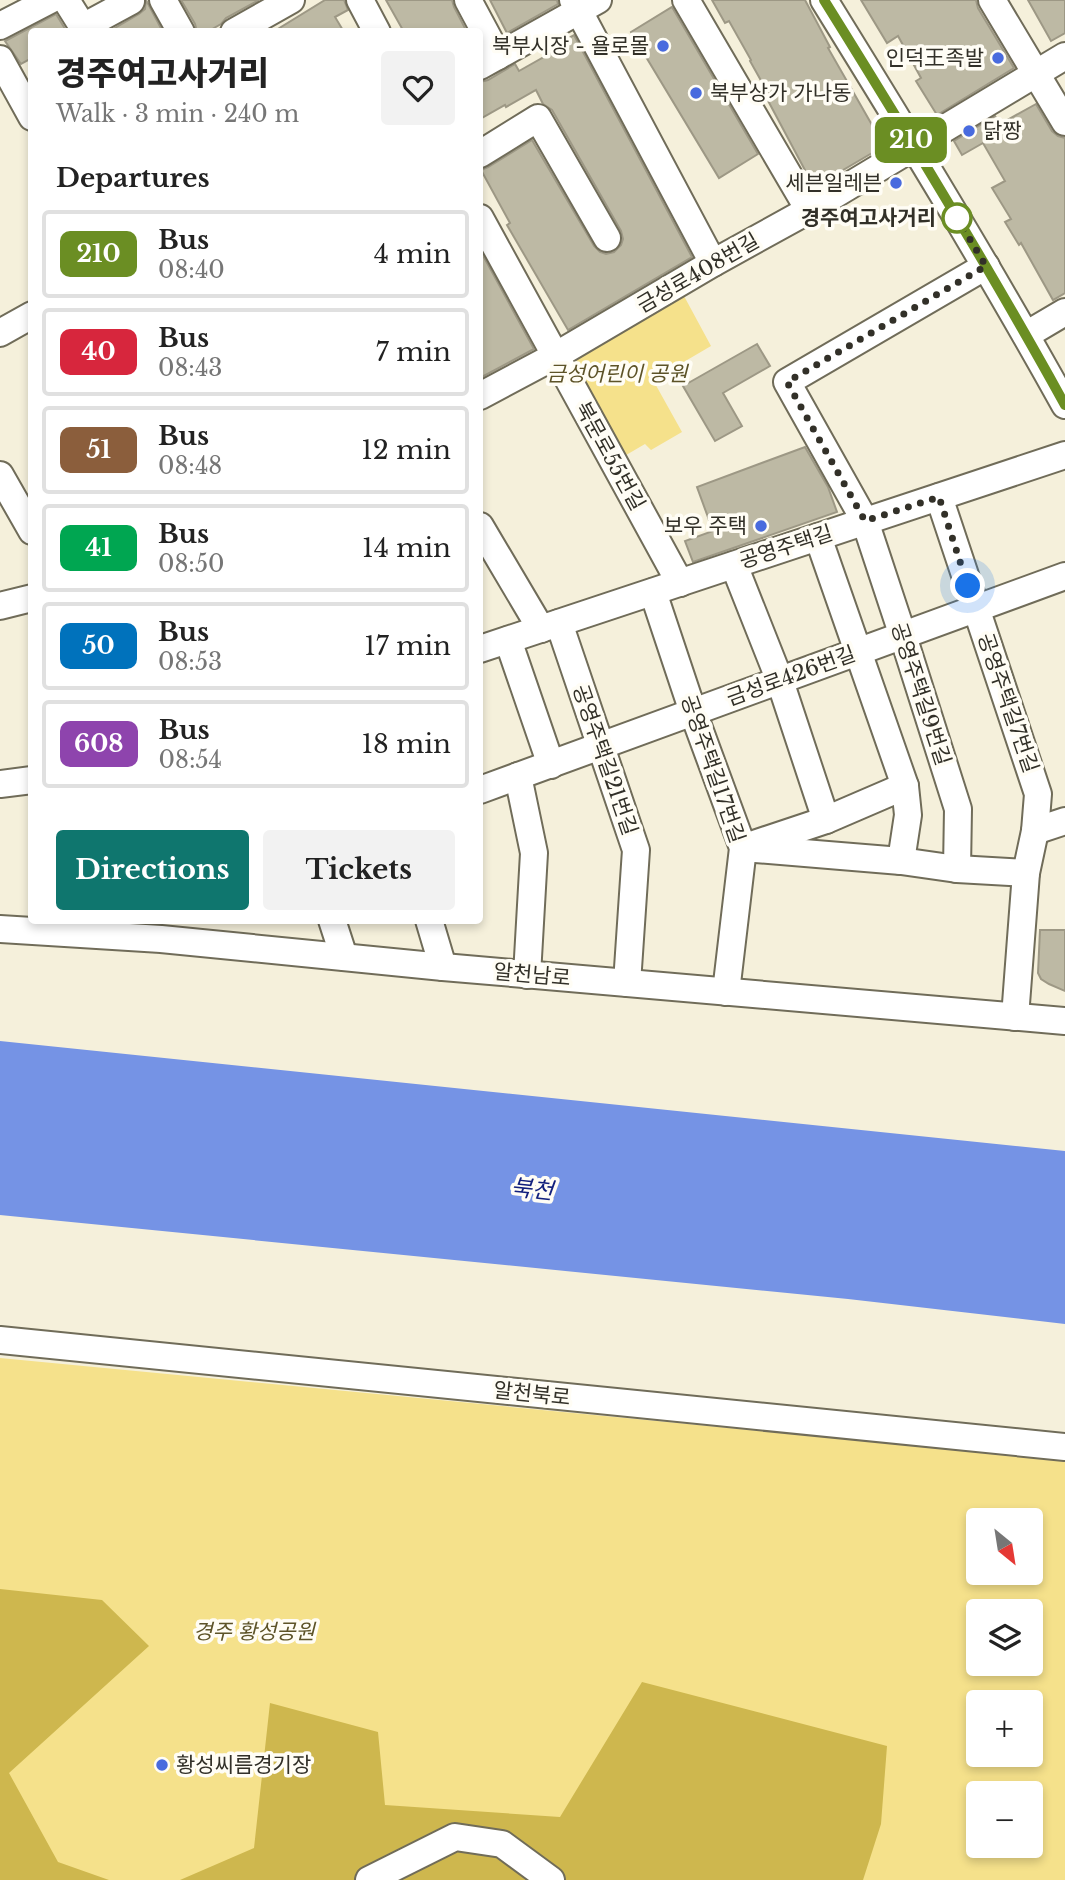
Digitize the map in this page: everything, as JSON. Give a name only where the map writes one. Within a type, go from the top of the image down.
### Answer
[{"type":"street","points":[[0,26],[51,0]]},
{"type":"street","points":[[66,0],[83,28]]},
{"type":"street","points":[[163,0],[179,28]]},
{"type":"street","points":[[360,0],[375,28]]},
{"type":"street","points":[[468,0],[478,28]]},
{"type":"street","points":[[686,0],[809,210]]},
{"type":"street","points":[[824,0],[921,143],[1032,331],[1065,405]]},
{"type":"street","points":[[843,0],[986,266],[1065,373]]},
{"type":"street","points":[[992,0],[1065,122]]},
{"type":"street","points":[[86,28],[131,1]]},
{"type":"street","points":[[246,28],[279,3]]},
{"type":"street","points":[[483,44],[489,61],[583,3],[713,263]]},
{"type":"street","name":"금성로408번길","points":[[483,394],[809,210],[1065,56]]},
{"type":"street","points":[[0,59],[28,110]]},
{"type":"street","points":[[483,152],[538,118],[607,238]]},
{"type":"street","name":"북문로55번길","points":[[483,230],[680,583]]},
{"type":"street","name":"공영주택길9번길","points":[[957,869],[958,809],[865,521],[787,382],[986,266]]},
{"type":"street","points":[[1032,331],[1065,312]]},
{"type":"street","points":[[0,333],[28,317]]},
{"type":"street","name":"공영주택길","points":[[483,648],[1065,455]]},
{"type":"street","points":[[0,475],[28,524]]},
{"type":"street","name":"공영주택길7번길","points":[[939,497],[1038,794],[1035,831],[1027,873],[1015,1017]]},
{"type":"street","name":"공영주택길21번길","points":[[483,530],[550,626],[600,746],[636,850],[627,983]]},
{"type":"street","points":[[818,537],[905,786],[908,815],[901,861]]},
{"type":"street","points":[[734,565],[780,681],[826,820]]},
{"type":"street","name":"금성로426번길","points":[[483,785],[551,765],[1065,576]]},
{"type":"street","name":"공영주택길17번길","points":[[653,592],[743,848],[726,992]]},
{"type":"street","points":[[0,606],[28,599]]},
{"type":"street","points":[[508,640],[551,765]]},
{"type":"street","points":[[518,776],[534,853],[527,975]]},
{"type":"street","points":[[0,784],[28,780]]},
{"type":"street","points":[[743,848],[826,820],[905,786]]},
{"type":"street","points":[[1035,831],[1065,821]]},
{"type":"street","points":[[743,848],[901,861],[957,869],[1027,873]]},
{"type":"street","points":[[333,924],[344,957]]},
{"type":"street","points":[[430,924],[443,967]]},
{"type":"street","name":"알천남로","points":[[0,929],[158,930],[344,957],[443,967],[1065,1021]]},
{"type":"street","name":"알천북로","points":[[0,1340],[1065,1447]]},
{"type":"street","points":[[369,1880],[455,1837],[502,1844],[551,1880]]},
{"type":"green space","name":"금성어린이 공원","points":[[684,296],[711,346],[653,380],[682,432],[651,450],[645,444],[621,458],[573,368],[581,353]]},
{"type":"green space","name":"경주 황성공원","points":[[0,1358],[1065,1460],[1065,1880],[0,1880]]},
{"type":"shaded area","points":[[0,1589],[102,1600],[149,1646],[9,1773],[58,1862],[109,1880],[0,1880]]},
{"type":"shaded area","points":[[642,1682],[887,1746],[881,1824],[863,1880],[180,1880],[254,1848],[270,1703],[378,1732],[385,1805],[560,1817]]},
{"type":"water","name":"북천","points":[[0,1041],[1065,1151],[1065,1324],[848,1299],[0,1215]]},
{"type":"building","points":[[146,0],[161,28],[115,28],[139,14],[145,9]]},
{"type":"building","points":[[181,0],[259,0],[226,18],[214,28],[196,28]]},
{"type":"building","points":[[325,0],[344,0],[348,10],[335,17],[342,28],[280,28]]},
{"type":"building","points":[[386,0],[452,0],[465,28],[402,28]]},
{"type":"building","points":[[490,0],[557,0],[558,4],[507,33]]},
{"type":"building","points":[[712,0],[805,0],[830,47],[828,48],[884,146],[814,187],[765,95],[768,93],[751,60],[729,21],[725,23]]},
{"type":"building","points":[[861,0],[976,0],[978,8],[1014,68],[937,115],[916,81],[921,78],[898,36],[887,43]]},
{"type":"building","points":[[1028,0],[1065,0],[1065,33],[1051,41]]},
{"type":"building","name":"북부상가 가나동","points":[[672,7],[758,154],[719,178],[631,32]]},
{"type":"building","points":[[56,14],[65,28],[30,28]]},
{"type":"building","points":[[28,29],[28,60],[21,64],[5,41]]},
{"type":"building","points":[[574,35],[692,257],[568,330],[507,225],[510,223],[483,174],[483,169],[532,140],[594,246],[606,254],[614,252],[621,245],[621,231],[552,110],[543,104],[536,90],[483,117],[483,81],[515,64],[519,71],[556,50],[554,46]]},
{"type":"building","points":[[1036,104],[1052,131],[1065,138],[1065,293],[1053,300],[1021,243],[1019,245],[1005,222],[1011,219],[992,188],[1005,181],[983,143],[962,155],[954,141],[995,116],[1000,124]]},
{"type":"building","points":[[483,256],[534,349],[483,376]]},
{"type":"building","points":[[757,344],[770,366],[723,393],[742,426],[715,441],[683,386]]},
{"type":"building","points":[[805,447],[828,487],[837,512],[693,562],[685,541],[713,531],[697,487]]},
{"type":"building","points":[[1040,930],[1065,930],[1065,991],[1041,979],[1038,973]]},
{"type":"bus line","name":"210","points":[[824,0],[915,147],[1065,405]]},
{"type":"place","name":"북부시장 - 욜로몰","points":[[663,46]]},
{"type":"place","name":"인덕王족발","points":[[998,58]]},
{"type":"place","name":"북부상가 가나동","points":[[696,93]]},
{"type":"place","name":"닭짱","points":[[969,131]]},
{"type":"place","name":"세븐일레븐","points":[[896,183]]},
{"type":"place","name":"경주여고사거리","points":[[957,218]]},
{"type":"place","name":"보우 주택","points":[[761,526]]},
{"type":"place","name":"황성씨름경기장","points":[[162,1765]]},
{"type":"route","points":[[957,218],[986,266],[787,382],[865,521],[939,497],[968,586]]}]
